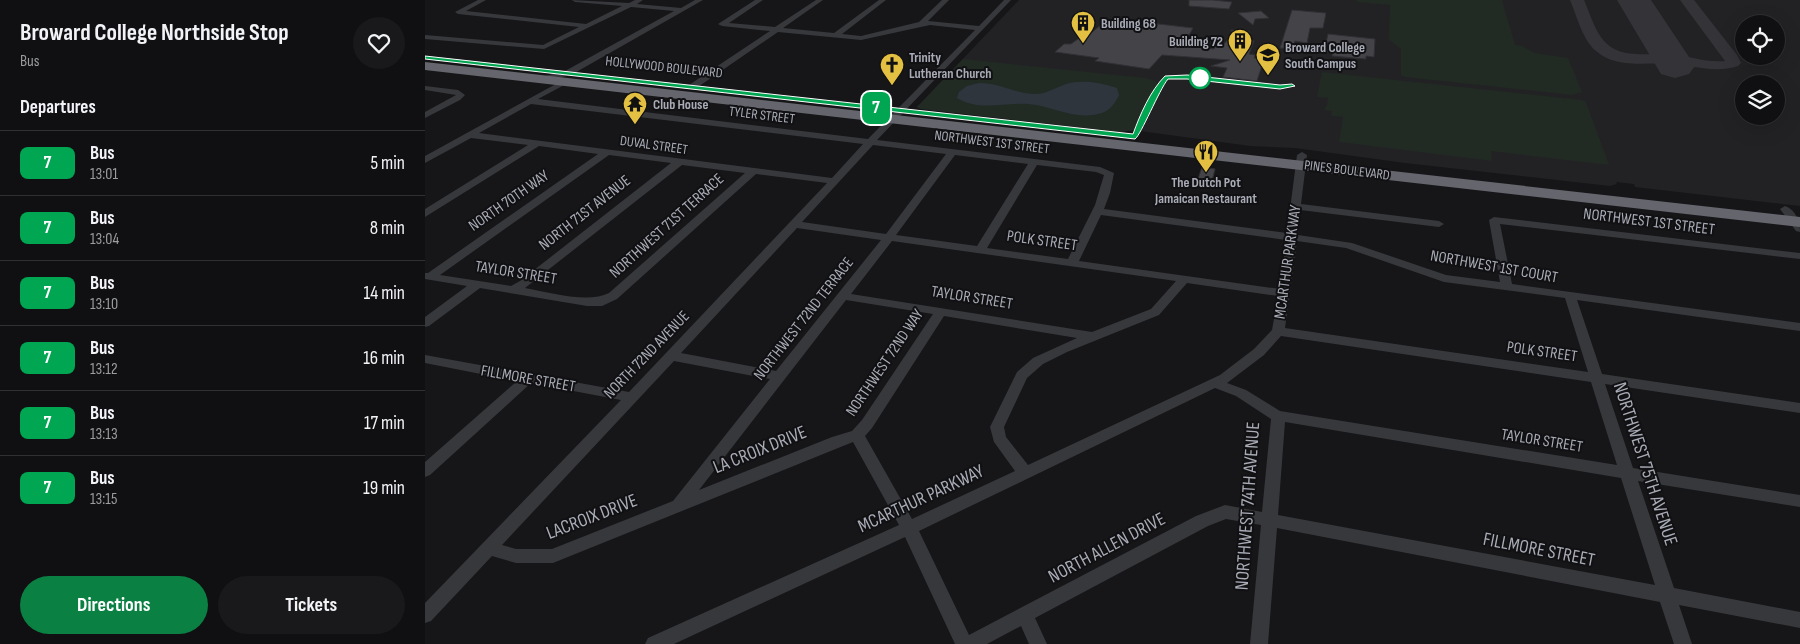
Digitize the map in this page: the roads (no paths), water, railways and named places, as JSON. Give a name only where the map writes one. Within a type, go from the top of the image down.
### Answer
[{"type":"highway","name":"HOLLYWOOD BOULEVARD","points":[[425,58],[668,93],[897,114]]},
{"type":"highway","name":"HOLLYWOOD BOULEVARD","points":[[425,66],[544,79],[567,77],[637,81],[733,91],[897,114]]},
{"type":"highway","points":[[668,93],[675,91],[716,96],[733,91]]},
{"type":"highway","name":"PINES BOULEVARD","points":[[897,114],[1135,136],[1301,160],[1796,219]]},
{"type":"highway","name":"PINES BOULEVARD","points":[[897,114],[1118,144],[1301,160]]},
{"type":"highway","points":[[1118,144],[1135,136]]},
{"type":"street","points":[[483,0],[458,12],[589,26]]},
{"type":"street","points":[[575,0],[682,10]]},
{"type":"street","points":[[425,36],[544,47],[640,0]]},
{"type":"street","points":[[425,160],[530,101],[567,77],[700,0]]},
{"type":"street","points":[[760,0],[722,24],[774,31],[861,38],[930,23],[981,28]]},
{"type":"street","points":[[692,87],[820,0]]},
{"type":"street","points":[[835,36],[883,0]]},
{"type":"street","points":[[921,24],[946,0]]},
{"type":"street","name":"NORTH 72ND AVENUE","points":[[425,615],[897,114],[1008,0]]},
{"type":"street","points":[[425,88],[458,92],[461,95],[425,115]]},
{"type":"street","name":"TYLER STREET","points":[[530,101],[871,142]]},
{"type":"street","name":"DUVAL STREET","points":[[470,135],[751,172],[835,181]]},
{"type":"street","name":"NORTHWEST 1ST STREET","points":[[871,142],[1097,169],[1109,173],[1109,180],[1096,211]]},
{"type":"street","points":[[425,214],[538,144]]},
{"type":"street","name":"NORTH 70TH WAY","points":[[427,276],[607,152]]},
{"type":"street","name":"NORTHWEST 72ND TERRACE","points":[[679,504],[889,237],[952,152]]},
{"type":"street","name":"MCARTHUR PARKWAY","points":[[654,644],[909,528],[1225,378],[1251,358],[1278,331],[1285,293],[1301,160]]},
{"type":"street","name":"NORTH 71ST AVENUE","points":[[512,290],[524,284],[679,162]]},
{"type":"street","points":[[980,250],[1034,162]]},
{"type":"street","name":"NORTHWEST 71ST TERRACE","points":[[602,302],[613,296],[751,172]]},
{"type":"street","points":[[1295,206],[1439,224]]},
{"type":"street","points":[[1072,263],[1096,211]]},
{"type":"street","name":"NORTHWEST 1ST COURT","points":[[1096,211],[1348,245],[1444,278],[1800,327]]},
{"type":"street","name":"NORTHWEST 1ST STREET","points":[[1507,287],[1494,220],[1800,256]]},
{"type":"street","name":"POLK STREET","points":[[794,224],[1285,293]]},
{"type":"street","name":"TAYLOR STREET","points":[[427,276],[587,302],[602,302]]},
{"type":"street","points":[[1025,473],[999,438],[997,427],[1022,375],[1038,361],[1062,349],[1155,312],[1184,279]]},
{"type":"street","points":[[425,323],[478,284]]},
{"type":"street","name":"TAYLOR STREET","points":[[843,296],[1095,337]]},
{"type":"street","name":"NORTHWEST 75TH AVENUE","points":[[1570,296],[1683,644]]},
{"type":"street","name":"NORTHWEST 72ND WAY","points":[[857,435],[867,424],[941,311]]},
{"type":"street","name":"POLK STREET","points":[[1278,331],[1800,408]]},
{"type":"street","points":[[671,356],[779,376]]},
{"type":"street","name":"MCARTHUR PARKWAY","points":[[1238,385],[1240,377],[1251,366],[1251,358]]},
{"type":"street","name":"FILLMORE STREET","points":[[427,361],[631,397]]},
{"type":"street","points":[[425,471],[527,379]]},
{"type":"street","name":"NORTHWEST 74TH AVENUE","points":[[1213,385],[1229,390],[1238,385],[1261,409],[1278,416],[1271,520],[1259,644]]},
{"type":"street","name":"TAYLOR STREET","points":[[1278,416],[1800,501]]},
{"type":"street","points":[[857,435],[909,528],[964,644]]},
{"type":"street","name":"LA CROIX DRIVE","points":[[679,504],[837,441],[857,435]]},
{"type":"street","name":"LACROIX DRIVE","points":[[489,548],[516,556],[553,556],[679,504]]},
{"type":"street","name":"NORTH ALLEN DRIVE","points":[[969,644],[1202,521],[1225,512],[1271,520]]},
{"type":"street","name":"FILLMORE STREET","points":[[1271,520],[1800,620]]},
{"type":"street","points":[[1025,616],[1038,644]]},
{"type":"place","name":"Building 68","points":[[1083,44]]},
{"type":"place","name":"Building 72","points":[[1240,62]]},
{"type":"place","name":"Broward College South Campus","points":[[1268,76]]},
{"type":"place","name":"Trinity Lutheran Church","points":[[892,86]]},
{"type":"place","name":"Club House","points":[[635,125]]},
{"type":"place","name":"The Dutch Pot Jamaican Restaurant","points":[[1206,173]]}]
